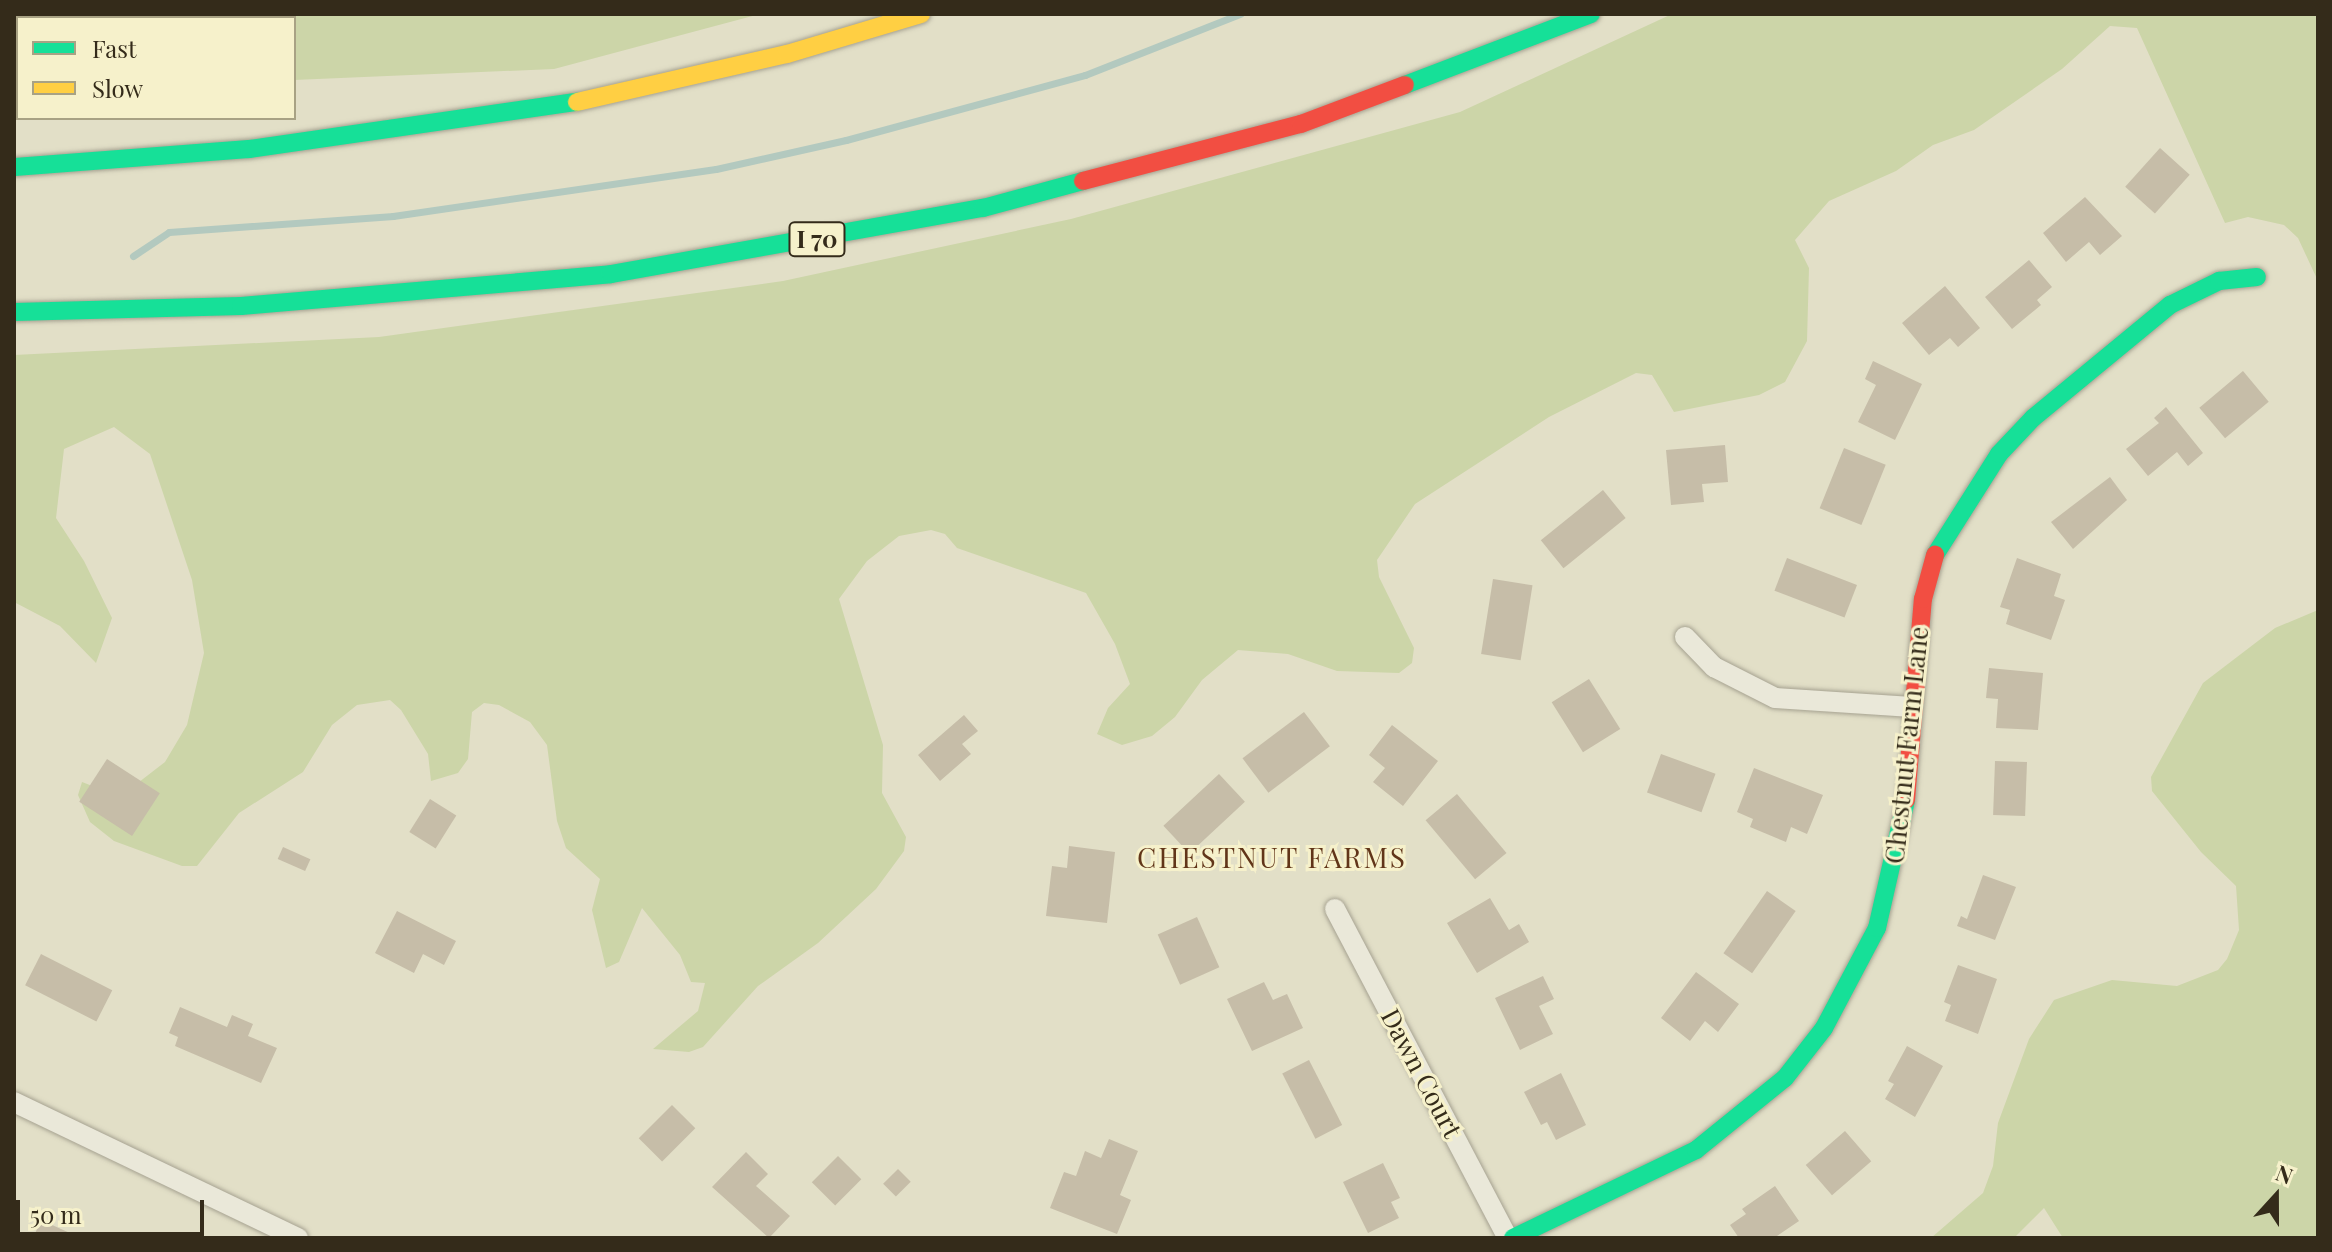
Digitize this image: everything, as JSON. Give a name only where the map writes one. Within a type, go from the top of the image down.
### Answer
[{"type":"main road","points":[[14,167],[249,149],[585,102],[787,54],[921,14]]},
{"type":"main road","name":"I 70","points":[[14,312],[241,306],[611,274],[983,208],[1301,124],[1591,14]]},
{"type":"main road","name":"Chestnut Farm Lane","points":[[1511,1238],[1696,1150],[1785,1078],[1824,1028],[1877,928],[1892,877],[1904,821],[1918,626],[1935,556],[1999,454],[2033,418],[2170,305],[2219,281],[2257,277]]},
{"type":"street","points":[[1685,637],[1714,667],[1775,698],[1912,707]]},
{"type":"street","name":"Dawn Court","points":[[1335,909],[1511,1238]]},
{"type":"street","points":[[14,1102],[298,1238]]},
{"type":"green space","points":[[14,14],[760,14],[554,69],[296,80],[296,16],[16,16],[14,89]]},
{"type":"green space","points":[[1672,14],[2318,14],[2318,281],[2298,238],[2284,225],[2248,217],[2225,223],[2137,28],[2110,26],[2062,69],[1974,130],[1933,145],[1896,171],[1829,201],[1795,240],[1809,268],[1807,341],[1785,382],[1759,395],[1674,412],[1652,375],[1636,373],[1549,417],[1415,504],[1377,560],[1379,577],[1414,648],[1412,663],[1399,673],[1337,671],[1288,654],[1238,650],[1202,680],[1175,717],[1152,736],[1122,745],[1097,734],[1108,708],[1130,684],[1115,644],[1086,593],[957,548],[945,534],[931,530],[899,536],[867,561],[839,599],[883,745],[882,793],[906,837],[904,851],[876,889],[818,943],[758,986],[703,1047],[689,1052],[653,1049],[698,1011],[705,983],[691,982],[680,955],[642,908],[619,962],[606,968],[592,910],[600,879],[566,848],[557,821],[547,745],[530,722],[499,705],[484,703],[472,712],[468,759],[458,773],[431,781],[428,754],[401,710],[390,700],[357,705],[332,725],[303,772],[239,813],[197,866],[182,866],[114,841],[90,822],[78,795],[82,782],[113,794],[130,789],[165,762],[187,725],[204,653],[192,580],[150,454],[114,427],[64,449],[56,518],[84,561],[112,618],[96,663],[60,626],[14,602],[14,355],[379,337],[783,281],[1071,219],[1460,112]]},
{"type":"green space","points":[[2318,610],[2318,1238],[2063,1238],[2044,1208],[2014,1238],[1931,1238],[1983,1193],[1993,1166],[1998,1123],[2029,1039],[2054,1000],[2112,980],[2177,986],[2218,970],[2227,959],[2239,930],[2236,886],[2201,852],[2152,791],[2151,777],[2203,683],[2275,628]]},
{"type":"building","points":[[2160,148],[2190,175],[2155,213],[2125,187]]},
{"type":"building","points":[[2085,197],[2122,236],[2100,255],[2089,242],[2066,262],[2043,233]]},
{"type":"building","points":[[2029,260],[2052,287],[2037,300],[2041,305],[2012,329],[1985,297]]},
{"type":"building","points":[[1945,286],[1980,328],[1958,347],[1950,338],[1929,355],[1902,323]]},
{"type":"building","points":[[1873,361],[1922,384],[1895,440],[1858,422],[1876,385],[1865,379]]},
{"type":"building","points":[[2243,371],[2269,402],[2225,438],[2199,408]]},
{"type":"building","points":[[2166,407],[2203,453],[2188,466],[2177,452],[2148,476],[2126,449],[2159,423],[2154,418]]},
{"type":"building","points":[[1725,445],[1728,482],[1702,484],[1704,502],[1671,505],[1666,450]]},
{"type":"building","points":[[1844,448],[1886,465],[1861,525],[1820,508]]},
{"type":"building","points":[[2110,477],[2127,500],[2073,549],[2051,522]]},
{"type":"building","points":[[1603,490],[1626,518],[1563,568],[1541,540]]},
{"type":"building","points":[[1787,558],[1857,585],[1844,618],[1774,591]]},
{"type":"building","points":[[2017,558],[2061,574],[2054,596],[2065,600],[2051,640],[2006,624],[2010,610],[2000,607]]},
{"type":"building","points":[[1493,579],[1533,585],[1521,660],[1481,654]]},
{"type":"building","points":[[1989,668],[2043,673],[2038,730],[1996,728],[1998,699],[1986,698]]},
{"type":"building","points":[[1589,679],[1620,729],[1583,752],[1552,702]]},
{"type":"building","points":[[1304,712],[1330,746],[1268,793],[1243,758]]},
{"type":"building","points":[[964,715],[978,731],[962,744],[971,754],[940,781],[918,755]]},
{"type":"building","points":[[1392,725],[1438,761],[1403,806],[1373,782],[1385,768],[1369,755]]},
{"type":"building","points":[[1661,754],[1716,774],[1701,812],[1647,793]]},
{"type":"building","points":[[107,759],[160,793],[132,836],[79,802]]},
{"type":"building","points":[[1995,761],[2027,762],[2025,816],[1993,815]]},
{"type":"building","points":[[1754,768],[1823,795],[1807,834],[1791,827],[1786,842],[1750,827],[1753,819],[1737,812]]},
{"type":"building","points":[[1219,774],[1245,802],[1189,854],[1163,826]]},
{"type":"building","points":[[1457,794],[1506,853],[1475,879],[1426,820]]},
{"type":"building","points":[[430,799],[456,815],[436,849],[409,832]]},
{"type":"building","points":[[1069,846],[1115,852],[1107,923],[1046,916],[1052,866],[1067,868]]},
{"type":"building","points":[[283,847],[310,859],[305,871],[278,859]]},
{"type":"building","points":[[1983,875],[2016,887],[1995,940],[1957,926],[1961,916],[1967,919]]},
{"type":"building","points":[[1767,891],[1796,911],[1752,973],[1723,953]]},
{"type":"building","points":[[1490,898],[1509,930],[1519,924],[1529,942],[1477,973],[1447,923]]},
{"type":"building","points":[[397,911],[456,941],[444,965],[423,954],[414,973],[375,953]]},
{"type":"building","points":[[1197,917],[1219,967],[1180,985],[1158,934]]},
{"type":"building","points":[[41,954],[112,990],[96,1022],[25,985]]},
{"type":"building","points":[[1958,965],[1997,979],[1978,1034],[1945,1021],[1951,1005],[1944,1002]]},
{"type":"building","points":[[1696,972],[1739,1004],[1718,1032],[1705,1021],[1690,1041],[1661,1018]]},
{"type":"building","points":[[1543,976],[1554,999],[1539,1006],[1553,1034],[1520,1050],[1495,998]]},
{"type":"building","points":[[1264,982],[1273,1000],[1287,994],[1303,1028],[1252,1051],[1227,999]]},
{"type":"building","points":[[180,1007],[227,1027],[232,1015],[253,1024],[248,1036],[277,1048],[261,1083],[175,1046],[178,1037],[169,1033]]},
{"type":"building","points":[[1907,1046],[1943,1066],[1915,1117],[1885,1099],[1894,1084],[1888,1081]]},
{"type":"building","points":[[1309,1060],[1342,1125],[1315,1139],[1282,1074]]},
{"type":"building","points":[[1561,1073],[1586,1125],[1556,1140],[1547,1122],[1541,1125],[1524,1092]]},
{"type":"building","points":[[672,1105],[695,1128],[662,1162],[639,1138]]},
{"type":"building","points":[[1845,1131],[1871,1161],[1832,1195],[1806,1165]]},
{"type":"building","points":[[1109,1139],[1138,1151],[1120,1195],[1131,1200],[1117,1234],[1050,1208],[1064,1172],[1076,1176],[1085,1151],[1101,1158]]},
{"type":"building","points":[[746,1152],[768,1174],[756,1186],[790,1216],[769,1238],[712,1187]]},
{"type":"building","points":[[838,1156],[861,1179],[835,1205],[812,1182]]},
{"type":"building","points":[[1383,1163],[1400,1198],[1391,1202],[1399,1218],[1368,1233],[1343,1182]]},
{"type":"building","points":[[898,1169],[911,1182],[896,1197],[883,1184]]},
{"type":"building","points":[[1775,1186],[1799,1221],[1774,1238],[1739,1238],[1730,1225],[1746,1214],[1742,1209]]},
{"type":"building","points":[[41,1220],[81,1238],[33,1238]]},
{"type":"waterway","points":[[133,256],[169,232],[393,216],[716,169],[846,140],[1085,75],[1240,14]]},
{"type":"traffic: fast","points":[[1405,85],[1591,14]]},
{"type":"traffic: fast","points":[[14,167],[249,149],[577,102]]},
{"type":"traffic: fast","points":[[14,312],[241,306],[611,274],[983,208],[1083,181]]},
{"type":"traffic: fast","points":[[1935,555],[1999,454],[2033,418],[2170,305],[2219,281],[2257,277]]},
{"type":"traffic: fast","points":[[1513,1238],[1696,1150],[1785,1078],[1824,1028],[1877,928],[1906,800]]},
{"type":"traffic: slow","points":[[577,102],[787,54],[921,14]]},
{"type":"traffic: jam","points":[[1083,181],[1301,124],[1405,85]]},
{"type":"traffic: jam","points":[[1906,800],[1923,599],[1935,555]]},
{"type":"district","name":"CHESTNUT FARMS","points":[[1272,857]]}]
